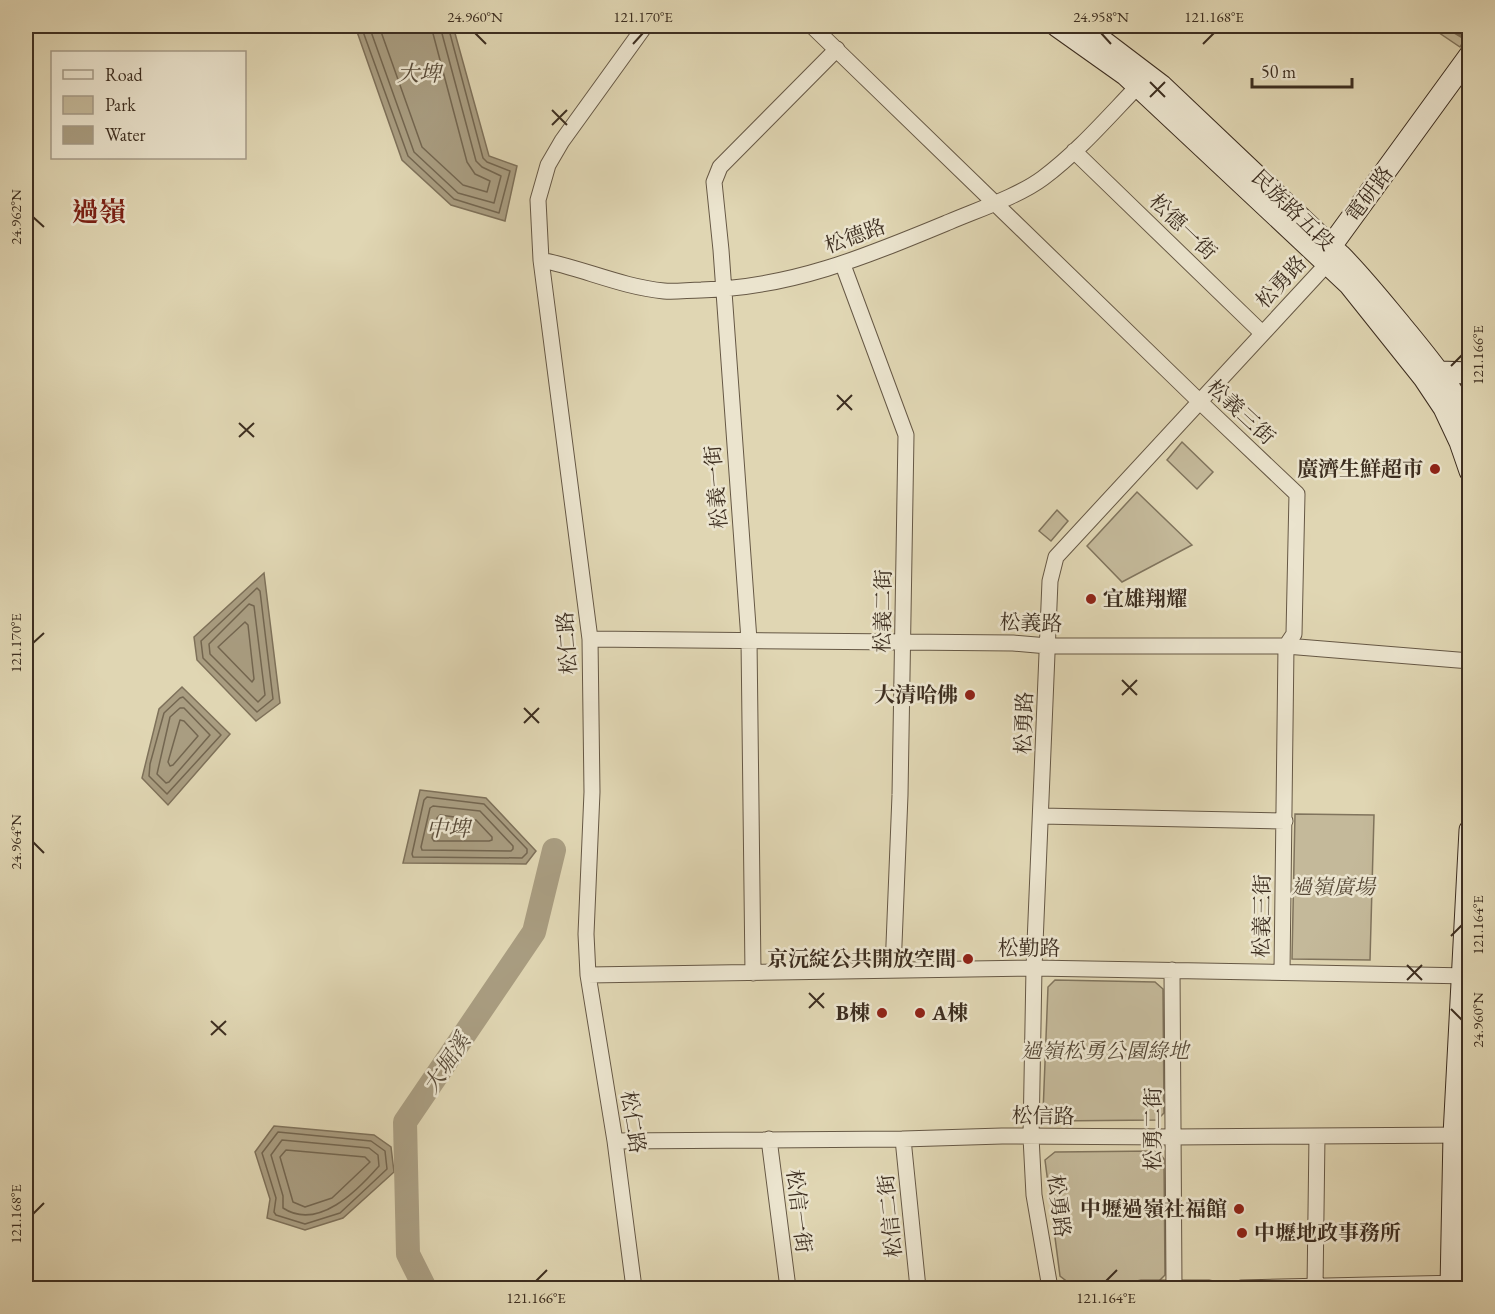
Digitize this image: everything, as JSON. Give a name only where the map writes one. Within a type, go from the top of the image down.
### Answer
[{"type":"main road","name":"民族路五段","points":[[1057,26],[1126,75],[1333,255],[1358,273],[1432,375],[1457,398],[1470,424]]},
{"type":"main road","name":"民族路五段","points":[[1083,26],[1162,86],[1333,255]]},
{"type":"main road","name":"電研路","points":[[1333,255],[1470,55]]},
{"type":"main road","name":"電研路","points":[[1333,255],[1470,79]]},
{"type":"main road","points":[[1470,373],[1432,375],[1444,408],[1465,440],[1470,471]]},
{"type":"main road","points":[[1460,1286],[1470,830]]},
{"type":"main road","points":[[1460,1286],[1470,1244]]},
{"type":"street","name":"松仁路","points":[[634,1288],[615,1141],[588,975],[586,934],[592,792],[590,639],[541,260],[538,200],[548,165],[562,141],[645,26]]},
{"type":"street","name":"松義三街","points":[[812,26],[1297,494],[1294,633],[1286,646],[1282,971]]},
{"type":"street","name":"松義一街","points":[[753,972],[749,640],[714,182],[720,167],[837,49]]},
{"type":"street","name":"松德路","points":[[541,260],[572,266],[616,281],[664,291],[722,289],[786,280],[843,265],[996,202],[1042,179],[1074,151],[1138,86]]},
{"type":"street","name":"松德一街","points":[[1074,151],[1262,333]]},
{"type":"street","name":"松勇路","points":[[1050,1288],[1034,1195],[1031,1137],[1050,581],[1056,557],[1333,255]]},
{"type":"street","name":"松義二街","points":[[843,265],[906,435],[903,641],[893,969]]},
{"type":"street","name":"松義路","points":[[590,639],[903,641],[1048,646],[1286,646],[1470,661]]},
{"type":"street","points":[[1041,816],[1285,821]]},
{"type":"street","name":"松勤路","points":[[588,975],[1035,968],[1466,976]]},
{"type":"street","name":"松勇二街","points":[[1172,970],[1174,1288]]},
{"type":"street","name":"松信路","points":[[615,1141],[1002,1136],[1462,1135]]},
{"type":"street","points":[[1315,1288],[1317,1136]]},
{"type":"street","name":"松信一街","points":[[769,1139],[788,1288]]},
{"type":"street","name":"松信二街","points":[[903,1139],[918,1288]]},
{"type":"street","points":[[1241,1288],[1460,1286]]},
{"type":"street","points":[[1141,1288],[1209,1288]]},
{"type":"green space","points":[[1429,26],[1457,26],[1469,33],[1460,47]]},
{"type":"green space","points":[[1182,442],[1213,472],[1197,489],[1167,460]]},
{"type":"green space","points":[[1137,492],[1192,545],[1122,582],[1087,546]]},
{"type":"green space","points":[[1057,510],[1068,521],[1051,541],[1039,531]]},
{"type":"green space","name":"過嶺廣場","points":[[1295,814],[1374,815],[1370,960],[1292,959]]},
{"type":"green space","name":"過嶺松勇公園綠地","points":[[1055,980],[1155,982],[1163,989],[1164,1113],[1157,1120],[1051,1121],[1043,1113],[1048,987]]},
{"type":"green space","points":[[1158,1151],[1164,1159],[1165,1275],[1158,1282],[1069,1283],[1060,1276],[1045,1160],[1055,1152]]},
{"type":"water","name":"大埤","points":[[355,26],[453,26],[489,156],[517,166],[505,221],[451,205],[402,160]]},
{"type":"water","points":[[264,573],[280,703],[256,721],[197,660],[194,637]]},
{"type":"water","points":[[182,687],[230,734],[168,805],[142,778],[159,709]]},
{"type":"water","name":"中埤","points":[[420,790],[486,798],[536,851],[526,864],[403,863]]},
{"type":"water","points":[[274,1126],[374,1135],[391,1147],[394,1172],[343,1218],[305,1230],[267,1218],[270,1199],[255,1152]]},
{"type":"waterway","points":[[1445,26],[1470,41]]},
{"type":"waterway","name":"大堀溪","points":[[425,1288],[408,1254],[405,1122],[534,932],[554,850]]},
{"type":"place","name":"廣濟生鮮超市","points":[[1435,469]]},
{"type":"place","name":"宜雄翔耀","points":[[1091,599]]},
{"type":"place","name":"大清哈佛","points":[[970,695]]},
{"type":"place","name":"京沅綻公共開放空間","points":[[968,959]]},
{"type":"place","name":"B棟","points":[[882,1013]]},
{"type":"place","name":"A棟","points":[[920,1013]]},
{"type":"place","name":"中壢過嶺社福館","points":[[1239,1209]]},
{"type":"place","name":"中壢地政事務所","points":[[1242,1233]]},
{"type":"district","name":"過嶺","points":[[99,212]]}]
